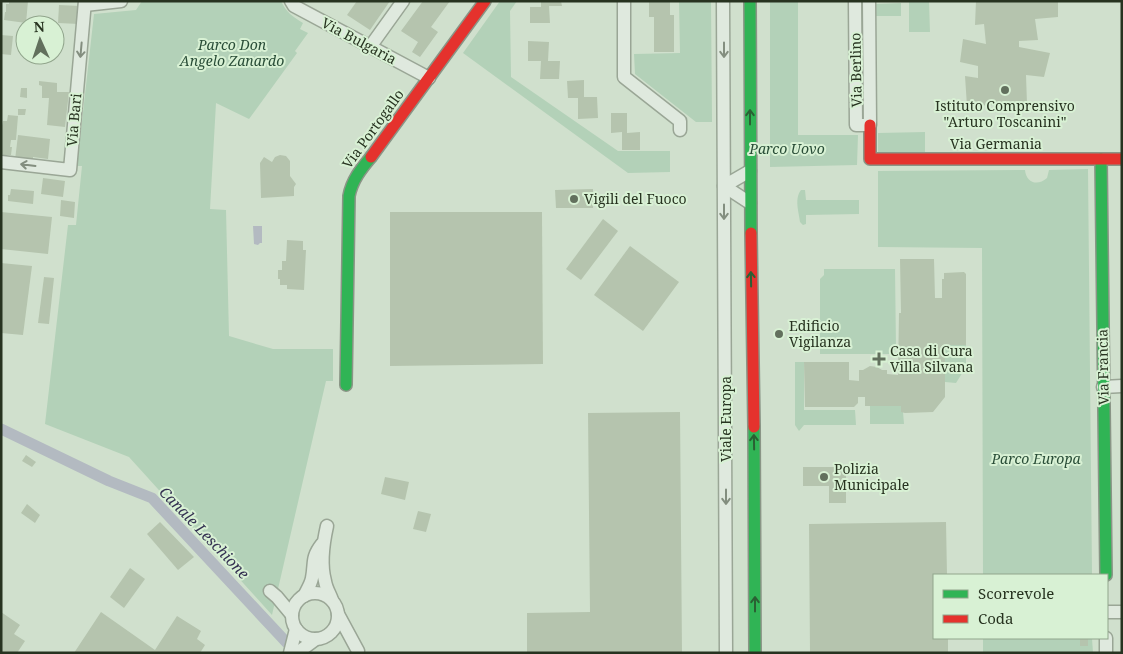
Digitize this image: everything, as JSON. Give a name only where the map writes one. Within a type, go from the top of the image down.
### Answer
[{"type":"street","points":[[85,3],[121,1]]},
{"type":"street","name":"Via Bulgaria","points":[[291,1],[294,6],[429,78]]},
{"type":"street","points":[[370,47],[403,1]]},
{"type":"street","name":"Via Portogallo","points":[[346,385],[351,186],[356,175],[485,1]]},
{"type":"street","points":[[624,1],[624,77],[680,121],[680,130]]},
{"type":"street","name":"Viale Europa","points":[[723,1],[726,653]]},
{"type":"street","name":"Viale Europa","points":[[750,1],[750,203],[755,498],[755,653]]},
{"type":"street","name":"Via Berlino","points":[[855,1],[856,125],[870,125]]},
{"type":"street","name":"Via Berlino","points":[[869,1],[870,159]]},
{"type":"street","name":"Via Bari","points":[[1,162],[70,170],[85,3]]},
{"type":"street","name":"Via Germania","points":[[870,159],[1122,159]]},
{"type":"street","name":"Via Francia","points":[[1101,159],[1106,574]]},
{"type":"street","points":[[750,171],[724,186],[750,203]]},
{"type":"street","points":[[1104,387],[1122,386]]},
{"type":"street","points":[[327,526],[323,542],[325,582],[338,614],[358,652]]},
{"type":"street","points":[[323,542],[316,551],[313,560],[311,583],[294,607],[293,622],[296,629],[302,635],[316,639],[330,634],[338,621],[338,614]]},
{"type":"street","points":[[292,615],[273,594],[301,598],[311,593],[319,593],[326,595],[332,600]]},
{"type":"street","points":[[1108,612],[1122,612]]},
{"type":"street","points":[[290,653],[296,629]]},
{"type":"street","points":[[330,634],[348,641],[358,652]]},
{"type":"street","points":[[297,653],[316,639]]},
{"type":"street","points":[[1106,639],[1106,653]]},
{"type":"green space","name":"Parco Don Angelo Zanardo","points":[[142,1],[281,1],[290,14],[303,23],[300,29],[308,33],[295,51],[297,53],[249,119],[216,103],[210,209],[226,210],[229,336],[273,349],[333,349],[333,381],[326,381],[272,615],[129,457],[45,424],[68,225],[76,225],[82,166],[77,166],[94,14],[136,10]]},
{"type":"green space","points":[[500,1],[517,1],[510,11],[511,77],[618,151],[670,151],[670,172],[628,173],[463,53]]},
{"type":"green space","points":[[679,1],[711,1],[712,122],[696,122],[635,74],[634,54],[680,53]]},
{"type":"green space","name":"Parco Uovo","points":[[770,1],[798,1],[798,135],[858,135],[857,165],[770,167]]},
{"type":"green space","points":[[909,1],[929,1],[930,32],[909,32]]},
{"type":"green space","points":[[901,3],[901,16],[876,16],[876,4]]},
{"type":"green space","points":[[925,132],[925,152],[878,152],[878,133]]},
{"type":"green space","name":"Parco Europa","points":[[1088,169],[1092,574],[983,574],[982,248],[878,247],[878,171],[1025,170],[1027,178],[1036,183],[1047,178],[1049,170]]},
{"type":"green space","points":[[801,190],[805,190],[806,200],[859,200],[859,214],[806,215],[806,224],[803,225],[800,222],[798,206],[798,197]]},
{"type":"green space","points":[[824,269],[895,269],[896,349],[889,354],[820,354],[820,279],[824,275]]},
{"type":"green space","points":[[945,345],[966,345],[966,367],[956,383],[945,382]]},
{"type":"green space","points":[[795,362],[804,362],[804,410],[855,410],[856,425],[804,425],[799,431],[795,425]]},
{"type":"green space","points":[[870,406],[901,406],[904,424],[870,424]]},
{"type":"green space","points":[[983,639],[1092,639],[1093,653],[983,653]]},
{"type":"shaded area","points":[[253,226],[262,226],[262,243],[258,245],[254,244]]},
{"type":"building","points":[[9,1],[28,1],[27,15],[15,15],[15,22],[4,20],[6,4],[9,4]]},
{"type":"building","points":[[357,1],[390,1],[370,30],[347,15]]},
{"type":"building","points":[[423,1],[450,1],[431,27],[438,32],[420,57],[412,52],[418,42],[401,31]]},
{"type":"building","points":[[541,1],[561,1],[562,6],[549,6],[550,23],[530,23],[530,7],[541,7]]},
{"type":"building","points":[[649,1],[670,1],[670,15],[674,15],[674,52],[654,52],[654,17],[649,17]]},
{"type":"building","points":[[976,1],[1058,1],[1058,17],[1035,19],[1038,40],[1019,41],[1019,47],[1050,53],[1044,77],[1026,75],[1027,104],[967,106],[965,76],[978,78],[978,66],[960,62],[963,39],[986,44],[984,24],[975,25]]},
{"type":"building","points":[[59,5],[80,6],[79,24],[65,23],[65,15],[58,15]]},
{"type":"building","points":[[1,35],[13,36],[11,55],[1,54]]},
{"type":"building","points":[[528,41],[549,42],[548,61],[560,61],[559,79],[540,79],[541,61],[528,61]]},
{"type":"building","points":[[584,80],[584,97],[597,97],[598,118],[578,119],[578,98],[568,98],[567,81]]},
{"type":"building","points":[[39,81],[57,83],[57,92],[69,92],[65,127],[47,125],[49,98],[42,98],[42,86],[39,85]]},
{"type":"building","points":[[21,88],[27,88],[27,98],[20,97]]},
{"type":"building","points":[[18,109],[26,109],[25,115],[18,115]]},
{"type":"building","points":[[611,113],[627,113],[627,133],[640,132],[640,150],[622,150],[622,132],[611,133]]},
{"type":"building","points":[[8,115],[18,116],[16,140],[11,140],[11,155],[3,155],[1,152],[1,130],[3,121],[7,121]]},
{"type":"building","points":[[18,135],[50,139],[48,159],[33,157],[33,162],[15,160]]},
{"type":"building","points":[[280,155],[286,156],[290,161],[290,176],[296,184],[294,196],[261,198],[260,163],[264,157],[272,162],[275,157]]},
{"type":"building","points":[[43,178],[65,181],[63,197],[41,194]]},
{"type":"building","points":[[11,189],[34,191],[33,204],[8,201]]},
{"type":"building","name":"Vigili del Fuoco","points":[[593,189],[593,208],[556,208],[555,190]]},
{"type":"building","points":[[61,200],[75,202],[74,218],[60,216]]},
{"type":"building","points":[[1,212],[52,217],[48,254],[1,249]]},
{"type":"building","points":[[390,212],[542,212],[543,364],[390,366]]},
{"type":"building","points":[[603,219],[618,231],[581,280],[566,269]]},
{"type":"building","points":[[287,240],[303,241],[303,250],[306,250],[304,290],[287,289],[287,285],[280,285],[278,270],[282,270],[282,261],[286,261]]},
{"type":"building","points":[[630,246],[679,282],[643,331],[594,295]]},
{"type":"building","points":[[900,259],[934,259],[935,298],[942,298],[942,279],[944,279],[944,273],[964,272],[966,274],[966,345],[945,345],[945,397],[933,412],[905,413],[901,412],[901,406],[865,406],[865,397],[858,397],[858,403],[854,407],[805,407],[804,362],[849,362],[849,380],[859,381],[859,370],[870,366],[887,370],[887,374],[898,375],[899,313],[901,313]]},
{"type":"building","points":[[1,263],[32,266],[23,335],[1,333]]},
{"type":"building","points":[[44,277],[54,278],[49,324],[38,323]]},
{"type":"building","name":"Edificio Vigilanza","points":[[782,330],[782,338],[777,338],[777,331]]},
{"type":"building","points":[[680,412],[682,653],[527,653],[527,613],[590,612],[588,413]]},
{"type":"building","points":[[26,455],[36,462],[32,467],[22,461]]},
{"type":"building","name":"Polizia Municipale","points":[[803,467],[846,467],[846,503],[829,503],[829,486],[803,486]]},
{"type":"building","points":[[385,477],[409,482],[405,500],[381,494]]},
{"type":"building","points":[[27,504],[40,515],[35,523],[21,513]]},
{"type":"building","points":[[418,511],[431,514],[426,532],[413,529]]},
{"type":"building","points":[[160,522],[194,557],[178,570],[147,534]]},
{"type":"building","points":[[946,522],[947,574],[933,574],[933,639],[948,639],[948,653],[810,653],[809,524]]},
{"type":"building","points":[[130,568],[145,579],[124,608],[110,597]]},
{"type":"building","points":[[1,612],[20,625],[14,634],[25,641],[17,653],[1,653]]},
{"type":"building","points":[[101,612],[155,650],[177,616],[201,631],[197,639],[205,645],[200,653],[74,653]]},
{"type":"building","points":[[1080,639],[1088,639],[1088,646],[1080,646]]},
{"type":"waterway","name":"Canale Leschione","points":[[1,429],[109,481],[152,498],[287,643]]},
{"type":"traffic: fast","points":[[750,1],[751,233]]},
{"type":"traffic: fast","points":[[346,385],[349,196],[360,170],[371,157]]},
{"type":"traffic: fast","points":[[1101,159],[1106,574]]},
{"type":"traffic: fast","points":[[754,427],[755,653]]},
{"type":"traffic: jam","points":[[371,157],[485,1]]},
{"type":"traffic: jam","points":[[870,125],[870,159],[1122,159]]},
{"type":"traffic: jam","points":[[751,233],[754,427]]},
{"type":"place","name":"Istituto Comprensivo \"Arturo Toscanini\"","points":[[1005,90]]},
{"type":"place","name":"Vigili del Fuoco","points":[[574,199]]},
{"type":"place","name":"Edificio Vigilanza","points":[[779,334]]},
{"type":"place","name":"Casa di Cura Villa Silvana","points":[[879,359]]},
{"type":"place","name":"Polizia Municipale","points":[[824,477]]}]
